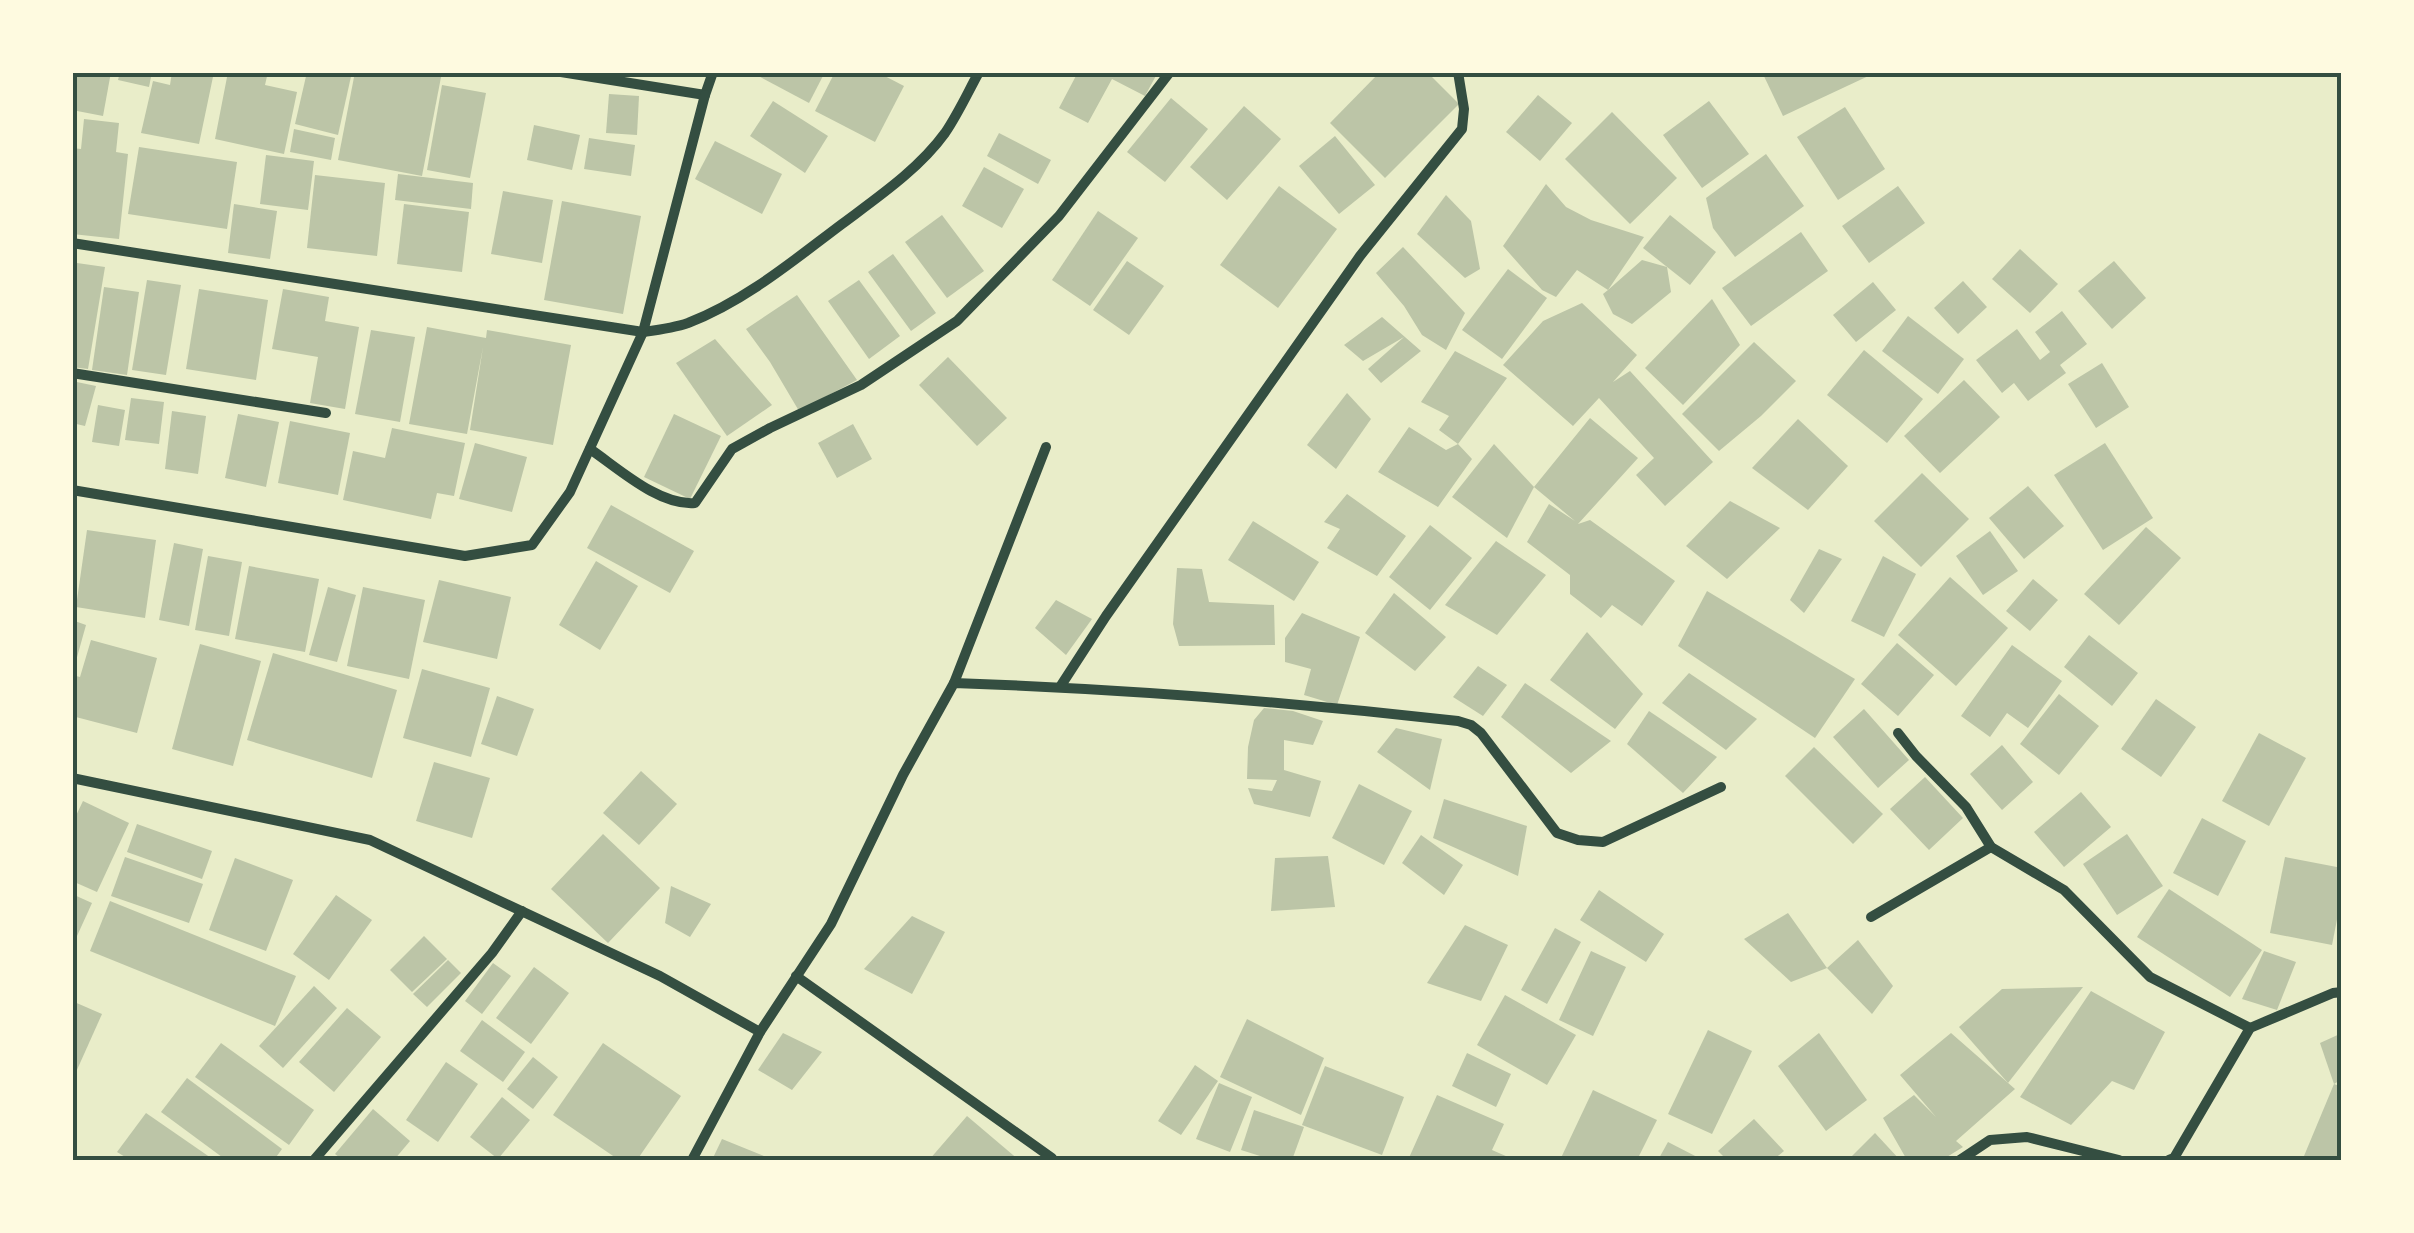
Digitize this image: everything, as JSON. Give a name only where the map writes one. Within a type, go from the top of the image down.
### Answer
[{"type":"street","points":[[561,72],[705,95]]},
{"type":"street","points":[[72,490],[466,556],[532,545],[570,492],[643,332],[713,72]]},
{"type":"street","points":[[72,242],[643,332],[687,324],[741,296],[869,204],[945,133],[979,72]]},
{"type":"street","points":[[590,448],[660,497],[695,503],[732,448],[861,385],[957,321],[1058,216],[1170,72]]},
{"type":"street","points":[[1060,687],[1360,256],[1462,130],[1464,109],[1458,72]]},
{"type":"street","points":[[72,373],[326,413]]},
{"type":"street","points":[[692,1160],[760,1032],[831,924],[903,774],[954,683],[1046,447]]},
{"type":"street","points":[[954,683],[1307,704],[1470,724],[1557,833],[1578,840],[1603,842],[1722,787]]},
{"type":"street","points":[[1898,733],[1966,806],[1991,847],[2064,890],[2150,977],[2250,1028]]},
{"type":"street","points":[[73,779],[370,840],[660,976],[760,1032]]},
{"type":"street","points":[[1870,917],[1991,847]]},
{"type":"street","points":[[314,1160],[492,953],[522,911]]},
{"type":"street","points":[[796,976],[1052,1158]]},
{"type":"street","points":[[2170,1160],[2250,1028],[2342,992]]},
{"type":"street","points":[[1960,1160],[1990,1140],[2028,1137],[2119,1160]]},
{"type":"building","points":[[72,72],[111,72],[103,116],[72,110]]},
{"type":"building","points":[[120,72],[152,72],[149,87],[118,80]]},
{"type":"building","points":[[172,72],[214,72],[199,144],[141,133],[153,81],[170,85]]},
{"type":"building","points":[[228,72],[268,72],[265,85],[297,92],[284,154],[215,139]]},
{"type":"building","points":[[307,72],[352,72],[338,135],[295,124]]},
{"type":"building","points":[[355,72],[442,72],[422,176],[338,160]]},
{"type":"building","points":[[751,72],[825,72],[809,103]]},
{"type":"building","points":[[835,72],[877,72],[904,86],[875,142],[815,111]]},
{"type":"building","points":[[1078,72],[1158,72],[1145,96],[1112,79],[1088,123],[1059,108]]},
{"type":"building","points":[[1380,72],[1427,72],[1459,104],[1385,178],[1330,123]]},
{"type":"building","points":[[1762,72],[1877,72],[1783,116]]},
{"type":"building","points":[[442,85],[486,93],[470,178],[427,170]]},
{"type":"building","points":[[609,94],[639,96],[637,135],[606,133]]},
{"type":"building","points":[[1538,95],[1572,123],[1540,161],[1506,132]]},
{"type":"building","points":[[1171,98],[1208,129],[1165,182],[1127,152]]},
{"type":"building","points":[[773,101],[828,136],[805,173],[750,136]]},
{"type":"building","points":[[1709,101],[1749,154],[1702,188],[1663,135]]},
{"type":"building","points":[[1244,106],[1281,139],[1227,200],[1190,167]]},
{"type":"building","points":[[1845,107],[1885,169],[1838,200],[1797,137]]},
{"type":"building","points":[[1612,112],[1677,178],[1630,224],[1565,159]]},
{"type":"building","points":[[84,119],[119,123],[116,152],[128,154],[119,239],[72,234],[72,148],[81,149]]},
{"type":"building","points":[[534,125],[580,135],[572,170],[527,160]]},
{"type":"building","points":[[294,129],[335,138],[331,160],[290,152]]},
{"type":"building","points":[[999,133],[1051,160],[1038,184],[987,156]]},
{"type":"building","points":[[1335,136],[1375,185],[1339,214],[1299,166]]},
{"type":"building","points":[[589,138],[635,145],[631,176],[584,169]]},
{"type":"building","points":[[715,141],[782,174],[762,214],[695,179]]},
{"type":"building","points":[[139,147],[237,162],[227,229],[128,214]]},
{"type":"building","points":[[1766,154],[1804,206],[1735,257],[1713,228],[1706,198]]},
{"type":"building","points":[[266,155],[314,161],[308,210],[260,204]]},
{"type":"building","points":[[984,167],[1024,189],[1002,228],[962,206]]},
{"type":"building","points":[[398,174],[473,183],[471,209],[395,200]]},
{"type":"building","points":[[315,175],[385,183],[377,256],[307,248]]},
{"type":"building","points":[[1546,184],[1566,207],[1591,220],[1644,237],[1608,290],[1577,270],[1556,297],[1542,290],[1503,246]]},
{"type":"building","points":[[1279,186],[1337,229],[1278,308],[1220,265]]},
{"type":"building","points":[[1898,186],[1925,223],[1869,263],[1842,226]]},
{"type":"building","points":[[503,191],[553,200],[542,263],[491,254]]},
{"type":"building","points":[[1446,195],[1471,221],[1480,269],[1465,278],[1417,234]]},
{"type":"building","points":[[562,201],[641,216],[623,314],[544,300]]},
{"type":"building","points":[[234,204],[277,211],[270,259],[228,253]]},
{"type":"building","points":[[404,204],[469,212],[462,272],[397,264]]},
{"type":"building","points":[[1098,211],[1138,238],[1090,306],[1052,280]]},
{"type":"building","points":[[942,215],[984,271],[947,298],[905,242]]},
{"type":"building","points":[[1670,215],[1716,252],[1690,285],[1643,248]]},
{"type":"building","points":[[1801,232],[1828,271],[1751,326],[1722,288]]},
{"type":"building","points":[[1403,247],[1465,313],[1446,350],[1422,335],[1376,273]]},
{"type":"building","points":[[2020,249],[2058,284],[2030,313],[1992,279]]},
{"type":"building","points":[[893,254],[936,313],[911,331],[868,272]]},
{"type":"building","points":[[1642,260],[1667,267],[1671,292],[1632,324],[1613,314],[1603,294]]},
{"type":"building","points":[[1127,261],[1164,286],[1129,335],[1093,310]]},
{"type":"building","points":[[2114,261],[2146,298],[2112,329],[2078,291]]},
{"type":"building","points":[[77,263],[105,267],[88,369],[72,367],[72,289]]},
{"type":"building","points":[[1508,269],[1547,298],[1502,359],[1462,330]]},
{"type":"building","points":[[147,280],[181,285],[166,375],[132,370]]},
{"type":"building","points":[[859,280],[900,336],[869,359],[828,301]]},
{"type":"building","points":[[1963,281],[1987,307],[1958,334],[1934,308]]},
{"type":"building","points":[[1873,282],[1896,310],[1856,342],[1833,315]]},
{"type":"building","points":[[104,287],[139,292],[127,375],[92,370]]},
{"type":"building","points":[[199,289],[268,300],[256,380],[186,369]]},
{"type":"building","points":[[283,289],[329,297],[325,321],[359,327],[345,409],[310,403],[318,357],[272,349]]},
{"type":"building","points":[[797,295],[857,380],[799,411],[746,329]]},
{"type":"building","points":[[1712,299],[1740,345],[1683,405],[1645,368]]},
{"type":"building","points":[[1582,303],[1637,355],[1613,382],[1630,371],[1713,462],[1665,506],[1636,475],[1654,458],[1599,398],[1573,426],[1503,365],[1543,321]]},
{"type":"building","points":[[2062,311],[2087,344],[2060,365],[2066,373],[2028,401],[2014,383],[2002,393],[1976,360],[2017,329],[2040,360],[2050,352],[2035,332]]},
{"type":"building","points":[[1908,316],[1964,359],[1938,394],[1882,351]]},
{"type":"building","points":[[1382,317],[1421,351],[1381,383],[1368,369],[1404,337],[1363,361],[1344,345]]},
{"type":"building","points":[[427,327],[486,338],[487,330],[571,345],[553,445],[470,430],[483,347],[467,434],[409,424]]},
{"type":"building","points":[[371,330],[415,337],[400,422],[355,414]]},
{"type":"building","points":[[715,339],[772,405],[727,436],[676,363]]},
{"type":"building","points":[[1754,342],[1796,381],[1719,451],[1682,414]]},
{"type":"building","points":[[1864,350],[1923,399],[1887,443],[1827,395]]},
{"type":"building","points":[[1455,351],[1507,378],[1458,444],[1439,430],[1449,416],[1421,402]]},
{"type":"building","points":[[948,357],[1007,418],[977,446],[919,385]]},
{"type":"building","points":[[2102,363],[2129,407],[2096,428],[2068,384]]},
{"type":"building","points":[[1964,380],[2000,417],[1940,473],[1904,436]]},
{"type":"building","points":[[72,381],[96,386],[85,426],[72,423]]},
{"type":"building","points":[[1347,393],[1371,419],[1336,469],[1307,445]]},
{"type":"building","points":[[131,398],[164,402],[159,444],[125,440]]},
{"type":"building","points":[[98,405],[125,410],[119,446],[92,442]]},
{"type":"building","points":[[172,411],[206,416],[198,474],[165,469]]},
{"type":"building","points":[[238,414],[279,422],[266,487],[225,478]]},
{"type":"building","points":[[674,414],[721,436],[690,499],[644,477]]},
{"type":"building","points":[[1590,418],[1638,458],[1578,524],[1590,520],[1675,581],[1642,626],[1612,605],[1601,618],[1570,594],[1570,575],[1527,542],[1549,504],[1575,521],[1534,487]]},
{"type":"building","points":[[1798,419],[1848,466],[1808,510],[1752,468]]},
{"type":"building","points":[[290,421],[350,433],[338,495],[278,483]]},
{"type":"building","points":[[853,424],[872,459],[837,478],[818,443]]},
{"type":"building","points":[[1409,427],[1446,450],[1458,444],[1472,459],[1438,507],[1378,472]]},
{"type":"building","points":[[392,428],[465,443],[454,496],[437,493],[431,519],[343,500],[353,451],[385,458]]},
{"type":"building","points":[[475,443],[527,457],[512,512],[459,499]]},
{"type":"building","points":[[2105,443],[2153,518],[2103,550],[2054,475]]},
{"type":"building","points":[[1494,444],[1534,487],[1507,538],[1452,497]]},
{"type":"building","points":[[1922,473],[1969,519],[1921,567],[1874,521]]},
{"type":"building","points":[[2028,486],[2064,526],[2024,559],[1989,518]]},
{"type":"building","points":[[1347,494],[1406,536],[1377,576],[1327,548],[1340,529],[1324,522]]},
{"type":"building","points":[[1730,501],[1780,528],[1727,579],[1686,546]]},
{"type":"building","points":[[611,505],[694,551],[670,593],[587,548]]},
{"type":"building","points":[[1253,521],[1319,562],[1294,601],[1228,560]]},
{"type":"building","points":[[1430,525],[1472,558],[1430,610],[1389,577]]},
{"type":"building","points":[[2146,527],[2181,558],[2119,625],[2084,594]]},
{"type":"building","points":[[87,530],[156,540],[145,618],[76,607]]},
{"type":"building","points":[[1990,531],[2018,571],[1983,595],[1956,556]]},
{"type":"building","points":[[1496,541],[1546,575],[1497,635],[1445,605]]},
{"type":"building","points":[[174,543],[203,549],[189,626],[159,620]]},
{"type":"building","points":[[1819,549],[1842,559],[1804,613],[1790,600]]},
{"type":"building","points":[[208,556],[242,562],[229,636],[195,630]]},
{"type":"building","points":[[1883,556],[1916,574],[1884,637],[1851,621]]},
{"type":"building","points":[[596,561],[638,586],[600,650],[559,625]]},
{"type":"building","points":[[249,566],[319,579],[305,652],[235,639]]},
{"type":"building","points":[[1177,568],[1202,569],[1209,602],[1274,605],[1275,645],[1179,646],[1173,624]]},
{"type":"building","points":[[1950,577],[2008,628],[1956,686],[1898,635]]},
{"type":"building","points":[[2033,579],[2058,600],[2030,631],[2006,611]]},
{"type":"building","points":[[439,580],[511,597],[497,659],[423,642]]},
{"type":"building","points":[[328,587],[356,595],[337,662],[309,655]]},
{"type":"building","points":[[363,587],[425,600],[409,679],[347,666]]},
{"type":"building","points":[[1707,591],[1855,679],[1815,738],[1678,646]]},
{"type":"building","points":[[1394,593],[1446,637],[1415,671],[1365,633]]},
{"type":"building","points":[[1056,600],[1092,619],[1066,655],[1035,628]]},
{"type":"building","points":[[1302,613],[1360,637],[1337,705],[1304,695],[1311,669],[1285,662],[1285,638]]},
{"type":"building","points":[[72,620],[86,625],[74,668],[72,668]]},
{"type":"building","points":[[1587,632],[1643,694],[1615,729],[1550,680]]},
{"type":"building","points":[[2089,635],[2138,673],[2112,706],[2064,667]]},
{"type":"building","points":[[91,640],[157,658],[137,733],[72,716],[72,675],[80,677]]},
{"type":"building","points":[[1897,643],[1934,675],[1898,716],[1861,684]]},
{"type":"building","points":[[200,644],[261,661],[233,766],[172,749]]},
{"type":"building","points":[[2012,645],[2062,681],[2028,728],[2007,713],[1990,737],[1961,716]]},
{"type":"building","points":[[273,653],[397,690],[372,778],[247,740]]},
{"type":"building","points":[[1478,666],[1507,685],[1483,716],[1453,697]]},
{"type":"building","points":[[422,669],[490,688],[471,757],[403,738]]},
{"type":"building","points":[[1689,673],[1757,719],[1726,750],[1662,703]]},
{"type":"building","points":[[1525,683],[1611,741],[1571,773],[1501,717]]},
{"type":"building","points":[[2059,694],[2099,726],[2059,775],[2020,744]]},
{"type":"building","points":[[497,696],[534,709],[517,756],[481,744]]},
{"type":"building","points":[[2156,699],[2196,727],[2161,777],[2121,749]]},
{"type":"building","points":[[1264,708],[1293,711],[1323,721],[1313,745],[1284,740],[1284,770],[1321,781],[1310,817],[1254,804],[1248,788],[1272,791],[1277,780],[1247,779],[1254,720]]},
{"type":"building","points":[[1864,709],[1909,760],[1878,788],[1833,737]]},
{"type":"building","points":[[1649,711],[1717,757],[1683,793],[1627,744]]},
{"type":"building","points":[[1396,728],[1442,739],[1430,790],[1377,752]]},
{"type":"building","points":[[2259,733],[2306,758],[2269,826],[2222,801]]},
{"type":"building","points":[[2002,745],[2033,782],[2002,810],[1970,774]]},
{"type":"building","points":[[1814,747],[1883,814],[1853,844],[1785,776]]},
{"type":"building","points":[[434,762],[490,778],[472,838],[416,821]]},
{"type":"building","points":[[641,771],[677,804],[639,845],[603,813]]},
{"type":"building","points":[[1925,777],[1963,818],[1929,850],[1890,809]]},
{"type":"building","points":[[1359,784],[1412,811],[1384,865],[1332,838]]},
{"type":"building","points":[[2081,792],[2111,827],[2064,867],[2034,832]]},
{"type":"building","points":[[1444,799],[1527,826],[1518,876],[1433,838]]},
{"type":"building","points":[[83,801],[129,823],[97,892],[72,881],[72,824]]},
{"type":"building","points":[[2202,818],[2246,841],[2218,896],[2173,873]]},
{"type":"building","points":[[137,824],[212,851],[202,879],[127,852]]},
{"type":"building","points":[[603,834],[660,888],[608,943],[551,889]]},
{"type":"building","points":[[2127,834],[2163,886],[2117,915],[2083,864]]},
{"type":"building","points":[[1421,835],[1463,865],[1444,895],[1402,863]]},
{"type":"building","points":[[1328,856],[1335,907],[1271,911],[1275,858]]},
{"type":"building","points":[[125,857],[203,884],[189,923],[111,896]]},
{"type":"building","points":[[2285,857],[2342,868],[2342,894],[2332,945],[2270,933]]},
{"type":"building","points":[[235,858],[293,880],[266,951],[209,930]]},
{"type":"building","points":[[671,886],[711,904],[690,937],[665,923]]},
{"type":"building","points":[[2169,889],[2262,950],[2230,997],[2137,937]]},
{"type":"building","points":[[1599,890],[1664,934],[1646,962],[1580,920]]},
{"type":"building","points":[[72,894],[92,903],[72,947]]},
{"type":"building","points":[[336,895],[372,920],[329,980],[293,954]]},
{"type":"building","points":[[110,901],[296,976],[275,1026],[90,951]]},
{"type":"building","points":[[1788,913],[1827,968],[1791,982],[1744,939]]},
{"type":"building","points":[[912,916],[945,932],[912,994],[864,969]]},
{"type":"building","points":[[1465,925],[1508,945],[1481,1001],[1427,983]]},
{"type":"building","points":[[1555,928],[1581,942],[1547,1004],[1521,990]]},
{"type":"building","points":[[424,936],[447,959],[412,992],[390,970]]},
{"type":"building","points":[[1858,940],[1893,986],[1872,1014],[1827,968]]},
{"type":"building","points":[[1591,951],[1626,967],[1593,1036],[1559,1020]]},
{"type":"building","points":[[2264,951],[2296,962],[2277,1010],[2242,999]]},
{"type":"building","points":[[448,960],[461,973],[427,1007],[413,994]]},
{"type":"building","points":[[493,963],[511,976],[482,1014],[465,1001]]},
{"type":"building","points":[[534,967],[569,993],[531,1044],[496,1018]]},
{"type":"building","points":[[314,986],[337,1008],[283,1068],[259,1046]]},
{"type":"building","points":[[2083,987],[2008,1083],[1959,1027],[2002,989]]},
{"type":"building","points":[[2091,991],[2165,1032],[2134,1090],[2112,1081],[2071,1125],[2020,1097]]},
{"type":"building","points":[[1505,995],[1576,1035],[1547,1085],[1477,1045]]},
{"type":"building","points":[[72,1001],[102,1014],[72,1081]]},
{"type":"building","points":[[347,1008],[381,1037],[334,1092],[299,1062]]},
{"type":"building","points":[[1247,1019],[1324,1058],[1301,1115],[1220,1077]]},
{"type":"building","points":[[482,1020],[525,1052],[503,1082],[460,1051]]},
{"type":"building","points":[[1708,1030],[1752,1051],[1712,1134],[1668,1114]]},
{"type":"building","points":[[783,1033],[822,1052],[792,1090],[758,1070]]},
{"type":"building","points":[[1819,1033],[1867,1100],[1826,1131],[1778,1066]]},
{"type":"building","points":[[1951,1033],[2015,1089],[1956,1141],[1963,1147],[1942,1160],[1907,1160],[1883,1118],[1914,1095],[1936,1117],[1900,1075]]},
{"type":"building","points":[[2342,1033],[2342,1079],[2334,1084],[2320,1043]]},
{"type":"building","points":[[221,1043],[314,1110],[289,1145],[195,1077]]},
{"type":"building","points":[[603,1043],[681,1096],[637,1160],[619,1160],[553,1115]]},
{"type":"building","points":[[1467,1053],[1511,1074],[1496,1107],[1452,1086]]},
{"type":"building","points":[[533,1057],[558,1077],[533,1109],[507,1089]]},
{"type":"building","points":[[446,1062],[478,1084],[438,1142],[406,1120]]},
{"type":"building","points":[[1195,1065],[1218,1081],[1181,1135],[1158,1121]]},
{"type":"building","points":[[1325,1066],[1404,1097],[1382,1155],[1302,1125]]},
{"type":"building","points":[[187,1078],[282,1149],[274,1160],[226,1160],[161,1112]]},
{"type":"building","points":[[1219,1083],[1252,1097],[1230,1152],[1196,1139]]},
{"type":"building","points":[[2334,1084],[2342,1087],[2342,1160],[2304,1156]]},
{"type":"building","points":[[1593,1090],[1657,1120],[1637,1160],[1560,1160]]},
{"type":"building","points":[[1437,1095],[1504,1124],[1492,1150],[1515,1160],[1408,1160]]},
{"type":"building","points":[[502,1097],[530,1120],[498,1159],[470,1137]]},
{"type":"building","points":[[373,1109],[410,1141],[394,1160],[343,1160],[335,1154]]},
{"type":"building","points":[[1254,1110],[1304,1127],[1292,1160],[1273,1160],[1241,1150]]},
{"type":"building","points":[[146,1113],[214,1160],[130,1160],[117,1152]]},
{"type":"building","points":[[967,1116],[1019,1160],[929,1160]]},
{"type":"building","points":[[1754,1119],[1784,1151],[1773,1160],[1727,1160],[1718,1151]]},
{"type":"building","points":[[1875,1133],[1900,1160],[1848,1160]]},
{"type":"building","points":[[722,1139],[774,1160],[712,1160]]},
{"type":"building","points":[[1668,1142],[1703,1160],[1658,1160]]}]
